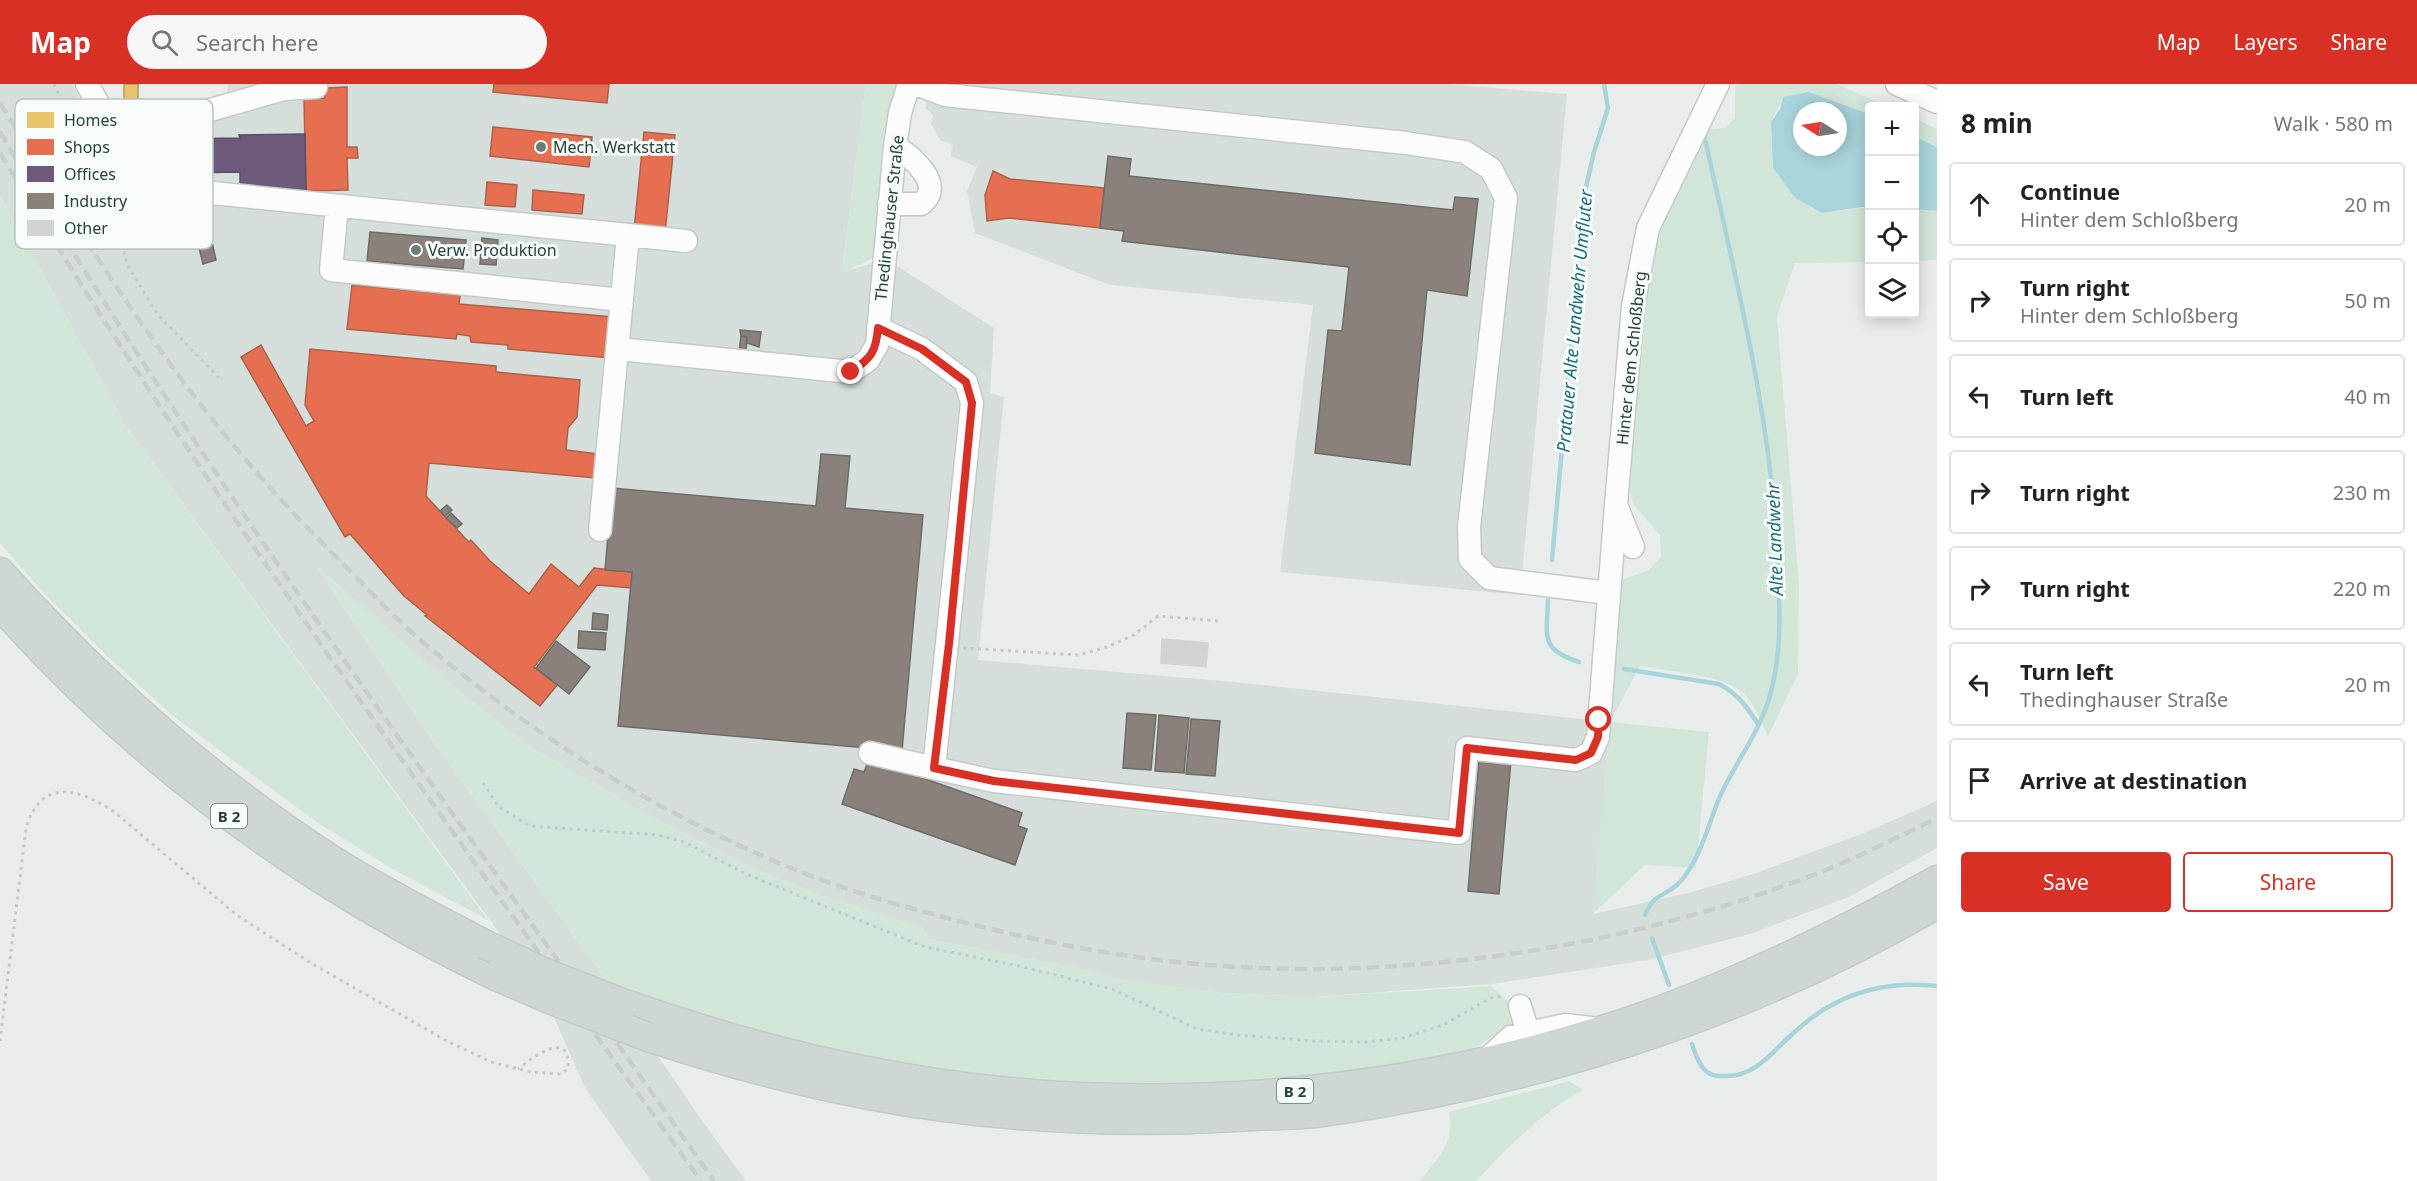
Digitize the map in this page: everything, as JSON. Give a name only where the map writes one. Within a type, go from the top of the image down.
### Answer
[{"type":"main road","name":"B 2","points":[[0,572],[85,663],[188,756],[332,860],[383,890],[484,944],[545,973],[625,1004],[732,1039],[862,1071],[970,1087],[1047,1094],[1161,1098],[1236,1095],[1370,1082],[1485,1061],[1600,1029],[1694,997],[1790,957],[1850,928],[1937,880]]},
{"type":"main road","name":"B 2","points":[[0,605],[111,718],[176,776],[265,842],[344,893],[460,959],[547,999],[648,1037],[713,1058],[870,1095],[950,1108],[1037,1116],[1199,1119],[1321,1112],[1490,1081],[1606,1051],[1741,1002],[1900,926],[1937,904]]},
{"type":"street","points":[[87,84],[95,99]]},
{"type":"street","name":"Thedinghauser Straße","points":[[618,349],[851,372],[868,360],[877,345],[895,146],[900,113],[909,84]]},
{"type":"street","points":[[916,84],[945,94],[1406,143],[1465,152],[1491,169],[1506,198],[1469,527],[1470,559],[1489,578],[1608,592]]},
{"type":"street","name":"Hinter dem Schloßberg","points":[[934,768],[994,781],[1459,833],[1467,748],[1576,760],[1591,753],[1598,737],[1633,306],[1648,228],[1718,84]]},
{"type":"street","points":[[1897,84],[1937,102]]},
{"type":"street","points":[[213,109],[284,89],[316,87]]},
{"type":"street","points":[[889,204],[921,204],[928,196],[930,189],[920,166],[895,146]]},
{"type":"street","points":[[213,193],[686,241]]},
{"type":"street","points":[[337,206],[331,270],[622,300]]},
{"type":"street","points":[[600,530],[628,236]]},
{"type":"street","points":[[870,753],[934,768],[972,403],[966,382],[922,349],[878,328]]},
{"type":"street","name":"Hinter dem Schloßberg","points":[[1616,506],[1633,548]]},
{"type":"street","points":[[1520,1006],[1528,1033]]},
{"type":"street","points":[[1485,1061],[1512,1037],[1565,1025],[1600,1029]]},
{"type":"path","points":[[54,84],[60,99]]},
{"type":"path","points":[[123,249],[128,266],[157,314],[221,380]]},
{"type":"path","points":[[948,646],[1078,655],[1107,647],[1134,635],[1158,616],[1218,621]]},
{"type":"path","points":[[483,783],[499,807],[530,826],[658,835],[684,842],[746,874],[925,947],[1112,989],[1197,1029],[1238,1035],[1365,1042],[1403,1038],[1443,1025],[1491,998],[1506,996],[1520,1006]]},
{"type":"path","points":[[0,1041],[26,828],[31,811],[42,800],[54,793],[72,792],[91,797],[112,811],[238,916],[311,963],[445,1040],[491,1062],[518,1069],[561,1074],[568,1069],[568,1060],[563,1051],[555,1048],[544,1049],[518,1069]]},
{"type":"shaded area","points":[[0,84],[72,84],[80,99],[15,99],[15,223],[0,196]]},
{"type":"shaded area","points":[[228,84],[866,84],[842,272],[886,259],[994,328],[990,393],[1004,397],[978,660],[1234,682],[1610,722],[1593,914],[1688,893],[1753,874],[1864,833],[1937,801],[1937,848],[1849,897],[1750,934],[1648,960],[1492,984],[1313,997],[1221,993],[1116,979],[1092,971],[928,939],[922,928],[812,892],[751,867],[661,822],[527,745],[455,688],[317,567],[428,734],[604,977],[746,1181],[651,1181],[585,1088],[549,1006],[492,923],[127,428],[29,249],[213,249],[213,105],[226,101]]},
{"type":"shaded area","points":[[932,84],[1448,84],[1567,94],[1520,595],[1280,572],[1313,305],[1110,285],[975,233],[967,191],[977,167],[950,156],[953,145],[940,140],[931,124],[933,116],[929,110],[925,109]]},
{"type":"green space","points":[[866,84],[900,84],[873,258],[842,273]]},
{"type":"green space","points":[[1738,84],[1837,84],[1878,102],[1865,102],[1865,113],[1847,106],[1847,102],[1835,102],[1807,92],[1783,98],[1771,122],[1773,168],[1795,198],[1822,213],[1865,208],[1865,262],[1795,263],[1777,316],[1799,584],[1798,674],[1768,736],[1750,701],[1733,686],[1694,674],[1640,666],[1610,722],[1709,732],[1696,868],[1645,865],[1593,914],[1621,580],[1649,570],[1661,556],[1660,535],[1633,504],[1629,486],[1641,329],[1651,267],[1662,223],[1673,195],[1706,129],[1726,128],[1735,118],[1735,86]]},
{"type":"green space","points":[[1919,121],[1937,129],[1937,147],[1919,138]]},
{"type":"green space","points":[[0,196],[15,223],[15,249],[29,249],[127,428],[488,920],[389,867],[315,821],[172,715],[106,655],[44,593],[0,543]]},
{"type":"green space","points":[[1919,209],[1937,211],[1937,260],[1919,261]]},
{"type":"green space","points":[[315,564],[455,688],[527,745],[661,822],[751,867],[812,892],[922,928],[928,939],[1092,971],[1116,979],[1221,993],[1313,997],[1491,986],[1514,1007],[1514,1030],[1492,1037],[1469,1052],[1317,1083],[1039,1085],[830,1053],[617,990],[604,977],[428,734]]},
{"type":"green space","points":[[1569,1081],[1583,1090],[1539,1120],[1476,1181],[1420,1181],[1444,1150],[1450,1133],[1449,1112]]},
{"type":"water","points":[[1808,92],[1836,102],[1793,102],[1793,156],[1847,156],[1847,106],[1865,113],[1865,207],[1822,213],[1795,198],[1773,168],[1771,122],[1780,109],[1783,97]]},
{"type":"water","points":[[1919,138],[1937,147],[1937,211],[1919,209]]},
{"type":"building: Homes","points":[[124,84],[138,84],[138,99],[124,99]]},
{"type":"building: Shops","points":[[494,84],[609,84],[607,103],[493,92]]},
{"type":"building: Shops","points":[[347,87],[347,147],[357,147],[358,158],[347,158],[348,190],[306,191],[304,99],[325,98],[324,88]]},
{"type":"building: Shops","name":"Mech. Werkstatt","points":[[493,127],[592,137],[589,167],[490,156]]},
{"type":"building: Shops","points":[[644,132],[675,135],[665,233],[634,230]]},
{"type":"building: Shops","points":[[993,171],[1010,179],[1104,188],[1100,228],[1009,218],[987,221],[985,195]]},
{"type":"building: Shops","points":[[487,182],[517,185],[515,207],[485,205]]},
{"type":"building: Shops","points":[[533,190],[584,195],[582,214],[532,210]]},
{"type":"building: Shops","points":[[352,285],[460,295],[459,304],[614,317],[611,358],[508,349],[508,345],[471,342],[470,336],[457,334],[456,339],[347,329]]},
{"type":"building: Shops","points":[[261,345],[306,426],[314,421],[305,405],[310,349],[496,366],[496,372],[580,380],[577,417],[568,428],[566,450],[598,454],[596,478],[429,463],[426,496],[469,542],[471,540],[490,561],[529,594],[551,564],[579,587],[594,568],[632,572],[631,588],[597,585],[534,667],[557,685],[540,706],[425,616],[427,615],[404,596],[350,534],[345,537],[241,357]]},
{"type":"building: Offices","points":[[305,134],[306,191],[240,192],[240,172],[213,172],[213,138],[240,138],[239,135]]},
{"type":"building: Industry","points":[[1108,156],[1131,159],[1129,176],[1453,210],[1455,197],[1478,199],[1467,296],[1427,290],[1410,465],[1315,453],[1328,330],[1342,331],[1349,267],[1122,241],[1124,231],[1100,228]]},
{"type":"building: Industry","name":"Verw. Produktion","points":[[370,232],[466,240],[463,269],[367,261]]},
{"type":"building: Industry","points":[[482,238],[498,240],[496,265],[480,264]]},
{"type":"building: Industry","points":[[213,246],[216,260],[203,264],[199,249],[213,249]]},
{"type":"building: Industry","points":[[740,330],[761,332],[759,347],[747,343],[747,337],[741,336]]},
{"type":"building: Industry","points":[[741,336],[747,337],[746,353],[739,352]]},
{"type":"building: Industry","points":[[821,454],[850,456],[845,508],[923,515],[902,751],[618,726],[632,572],[605,570],[612,488],[816,506]]},
{"type":"building: Industry","points":[[447,505],[452,510],[445,516],[440,511]]},
{"type":"building: Industry","points":[[451,513],[462,524],[457,528],[446,518]]},
{"type":"building: Industry","points":[[593,613],[608,615],[607,630],[592,629]]},
{"type":"building: Industry","points":[[579,631],[606,633],[605,650],[578,648]]},
{"type":"building: Industry","points":[[556,641],[590,667],[569,694],[536,668]]},
{"type":"building: Industry","points":[[1127,713],[1156,715],[1151,770],[1123,768]]},
{"type":"building: Industry","points":[[1159,715],[1189,718],[1184,773],[1155,771]]},
{"type":"building: Industry","points":[[1191,719],[1220,721],[1215,776],[1186,774]]},
{"type":"building: Industry","points":[[869,759],[1022,813],[1018,826],[1027,829],[1015,865],[842,804],[854,769],[864,772]]},
{"type":"building: Industry","points":[[1479,759],[1511,761],[1499,894],[1468,891]]},
{"type":"building: Other","points":[[1162,639],[1208,643],[1206,667],[1161,663]]},
{"type":"waterway","name":"Pratauer Alte Landwehr Umfluter","points":[[1552,560],[1585,192],[1594,152],[1608,108],[1604,84]]},
{"type":"waterway","name":"Alte Landwehr","points":[[1645,915],[1655,900],[1677,885],[1698,855],[1722,792],[1765,711],[1773,683],[1778,650],[1778,568],[1769,458],[1740,295],[1704,134]]},
{"type":"waterway","name":"Pratauer Alte Landwehr Umfluter","points":[[1548,600],[1548,640],[1557,652],[1579,662]]},
{"type":"waterway","name":"Pratauer Alte Landwehr Umfluter","points":[[1624,669],[1719,684],[1742,701],[1758,724]]},
{"type":"waterway","name":"Alte Landwehr","points":[[1652,938],[1669,985]]},
{"type":"waterway","name":"Alte Landwehr","points":[[1692,1044],[1700,1063],[1707,1072],[1718,1076],[1744,1073],[1768,1058],[1824,1009],[1855,994],[1882,987],[1937,986]]},
{"type":"railway","points":[[0,103],[15,127]]},
{"type":"railway","points":[[0,132],[15,157]]},
{"type":"railway","points":[[0,153],[15,178]]},
{"type":"railway","points":[[59,249],[194,458],[330,658],[539,953]]},
{"type":"railway","points":[[71,249],[270,553],[559,962]]},
{"type":"railway","points":[[93,249],[171,365],[249,464],[322,543],[403,624],[455,669],[551,739],[601,772],[653,802],[760,855],[814,877],[868,895],[958,921],[1117,954],[1202,964],[1288,969],[1375,967],[1463,960],[1550,948],[1636,930],[1719,907],[1800,880],[1852,859],[1937,818]]},
{"type":"railway","points":[[595,1034],[701,1181]]},
{"type":"railway","points":[[617,1043],[714,1181]]},
{"type":"place","name":"Mech. Werkstatt","points":[[541,147]]},
{"type":"place","name":"Verw. Produktion","points":[[416,250]]},
{"type":"route","points":[[851,372],[868,360],[877,345],[878,328],[922,349],[966,382],[972,403],[949,644],[934,768],[994,781],[1459,833],[1467,748],[1576,760],[1591,753],[1598,737],[1599,720]]}]
